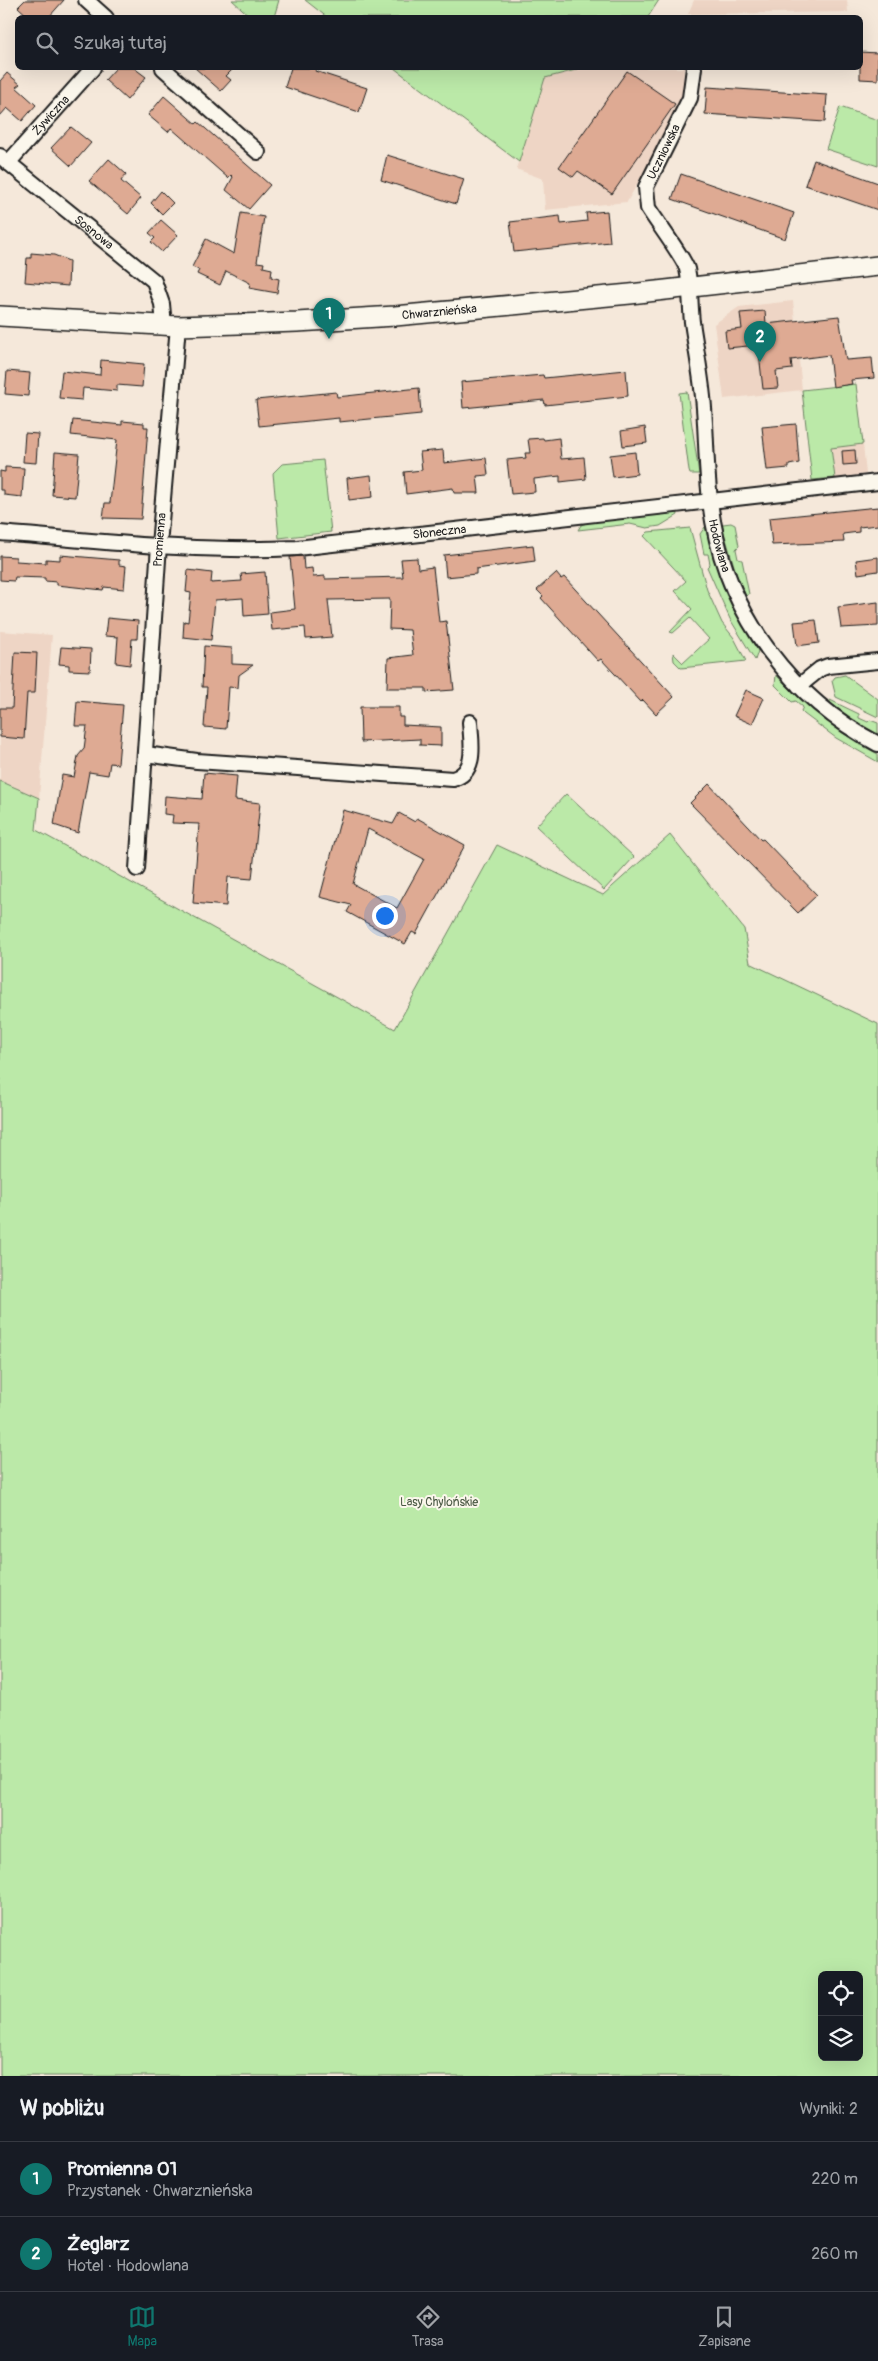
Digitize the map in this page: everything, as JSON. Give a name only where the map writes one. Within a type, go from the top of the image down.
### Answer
[{"type":"main road","name":"Chwarznieńska","points":[[0,316],[171,325],[395,316],[878,266]]},
{"type":"street","points":[[86,0],[103,15]]},
{"type":"street","name":"Żywiczna","points":[[4,160],[91,70]]},
{"type":"street","points":[[165,70],[258,152]]},
{"type":"street","name":"Uczniowska","points":[[688,287],[686,267],[648,208],[646,187],[690,98],[694,70]]},
{"type":"street","name":"Sosnowa","points":[[4,160],[154,281],[171,325]]},
{"type":"street","name":"Hodowlana","points":[[688,287],[704,408],[706,469],[710,500],[721,557],[741,607],[771,654],[799,686],[838,721],[878,744]]},
{"type":"street","name":"Promienna","points":[[137,869],[159,546],[171,325]]},
{"type":"street","name":"Słoneczna","points":[[0,532],[159,546],[251,550],[297,548],[878,482]]},
{"type":"street","points":[[799,686],[820,669],[828,666],[878,661]]},
{"type":"street","points":[[145,754],[197,761],[453,779],[461,777],[470,765],[472,754],[470,722]]},
{"type":"shaded area","points":[[694,0],[847,0],[848,12],[688,14]]},
{"type":"shaded area","points":[[576,70],[684,70],[681,107],[627,202],[545,210],[543,179],[516,169],[545,78]]},
{"type":"shaded area","points":[[793,301],[802,390],[724,399],[714,324],[739,307]]},
{"type":"shaded area","points":[[863,444],[866,474],[835,478],[831,448]]},
{"type":"shaded area","points":[[0,631],[52,635],[39,798],[0,781]]},
{"type":"green space","points":[[232,0],[279,0],[275,15],[249,15]]},
{"type":"green space","points":[[305,0],[659,0],[649,15],[324,15]]},
{"type":"green space","points":[[397,70],[576,70],[545,78],[519,162]]},
{"type":"green space","points":[[840,107],[878,120],[878,166],[826,149]]},
{"type":"green space","points":[[856,384],[863,444],[831,448],[835,478],[812,480],[802,390]]},
{"type":"green space","points":[[687,392],[699,474],[690,474],[689,471],[679,393]]},
{"type":"green space","points":[[323,460],[331,532],[279,538],[273,473],[282,464]]},
{"type":"green space","points":[[677,511],[678,515],[660,526],[647,528],[630,524],[578,530],[581,525],[590,522]]},
{"type":"green space","points":[[731,523],[735,525],[739,546],[736,549],[738,559],[742,560],[749,594],[746,596],[737,576],[723,529],[723,524]]},
{"type":"green space","points":[[705,527],[727,591],[741,622],[758,651],[755,660],[730,619],[707,567],[710,564],[708,554],[704,554],[700,534]]},
{"type":"green space","points":[[690,528],[707,590],[722,623],[734,638],[746,661],[681,668],[674,661],[673,653],[683,663],[709,639],[690,618],[673,633],[670,632],[692,609],[675,591],[686,581],[644,536],[648,532]]},
{"type":"green space","points":[[776,675],[824,719],[850,738],[878,754],[878,762],[836,738],[804,714],[801,711],[803,707],[796,701],[792,702],[775,685]]},
{"type":"green space","points":[[845,675],[878,699],[878,717],[836,697],[832,681],[835,677]]},
{"type":"green space","points":[[830,700],[859,714],[859,718],[868,722],[870,720],[878,723],[878,734],[856,722],[830,703]]},
{"type":"green space","name":"Lasy Chylońskie","points":[[0,781],[39,798],[36,830],[395,1029],[497,845],[603,895],[670,835],[744,929],[750,963],[878,1024],[878,2076],[0,2076]]},
{"type":"green space","points":[[566,794],[634,857],[604,890],[536,826]]},
{"type":"building","points":[[25,0],[64,0],[51,15],[27,15],[18,7]]},
{"type":"building","points":[[863,52],[878,53],[878,80],[860,79],[860,70],[863,70]]},
{"type":"building","points":[[114,70],[137,70],[146,77],[127,100],[105,80]]},
{"type":"building","points":[[197,70],[232,70],[226,76],[231,80],[221,91]]},
{"type":"building","points":[[290,70],[315,70],[367,88],[359,112],[285,87]]},
{"type":"building","points":[[627,71],[675,104],[612,194],[578,171],[573,177],[559,167]]},
{"type":"building","points":[[7,73],[20,84],[16,87],[36,105],[22,121],[7,108],[0,116],[0,81]]},
{"type":"building","points":[[707,87],[827,95],[825,122],[705,114]]},
{"type":"building","points":[[164,96],[196,124],[198,122],[270,185],[249,209],[226,190],[233,177],[231,175],[228,178],[171,128],[168,132],[148,115]]},
{"type":"building","points":[[71,127],[91,143],[71,166],[51,148]]},
{"type":"building","points":[[387,155],[464,179],[456,204],[381,180]]},
{"type":"building","points":[[109,159],[126,174],[121,181],[141,198],[128,214],[89,181]]},
{"type":"building","points":[[814,160],[878,183],[878,210],[805,185]]},
{"type":"building","points":[[681,174],[794,213],[785,239],[672,199]]},
{"type":"building","points":[[161,191],[173,203],[162,214],[151,203]]},
{"type":"building","points":[[607,211],[610,242],[514,252],[510,222],[560,216],[561,224],[587,221],[586,213]]},
{"type":"building","points":[[241,213],[264,217],[257,262],[264,263],[263,267],[272,269],[271,277],[279,279],[277,293],[249,288],[250,283],[226,271],[220,285],[197,274],[199,270],[192,267],[206,239],[234,254]]},
{"type":"building","points":[[161,220],[178,235],[162,252],[151,242],[155,238],[149,233]]},
{"type":"building","points":[[31,253],[54,255],[69,261],[68,286],[25,282],[27,258],[31,258]]},
{"type":"building","points":[[765,311],[766,324],[839,316],[846,360],[872,358],[874,378],[851,380],[852,384],[833,387],[829,355],[791,360],[792,369],[776,371],[778,388],[763,389],[758,345],[727,348],[725,331],[742,329],[740,313]]},
{"type":"building","points":[[101,360],[144,364],[142,387],[117,385],[117,391],[83,388],[82,400],[59,398],[62,371],[100,375]]},
{"type":"building","points":[[626,370],[628,396],[545,405],[544,400],[463,408],[461,382],[543,375],[544,378]]},
{"type":"building","points":[[7,371],[30,373],[28,396],[5,394]]},
{"type":"building","points":[[419,388],[421,414],[339,422],[339,418],[259,426],[256,400],[336,392],[337,397]]},
{"type":"building","points":[[73,420],[122,425],[122,421],[144,423],[144,427],[148,427],[141,519],[103,518],[105,503],[110,503],[117,440],[71,435]]},
{"type":"building","points":[[796,424],[799,463],[789,465],[789,468],[767,470],[762,427]]},
{"type":"building","points":[[645,427],[647,443],[623,446],[621,431]]},
{"type":"building","points":[[25,433],[38,434],[36,463],[23,462]]},
{"type":"building","points":[[543,438],[544,440],[559,438],[561,459],[584,457],[586,479],[560,482],[560,476],[534,479],[535,492],[511,494],[507,460],[526,458],[525,453],[530,453],[528,439]]},
{"type":"building","points":[[443,450],[444,463],[486,458],[488,475],[477,476],[479,493],[454,493],[453,488],[406,494],[404,472],[422,470],[420,452]]},
{"type":"building","points":[[855,450],[856,464],[843,465],[842,451]]},
{"type":"building","points":[[55,452],[79,454],[75,497],[52,495]]},
{"type":"building","points":[[635,452],[637,474],[613,477],[610,455]]},
{"type":"building","points":[[5,467],[24,468],[22,497],[4,495],[4,490],[0,490],[0,471],[5,472]]},
{"type":"building","points":[[371,475],[373,497],[349,500],[347,478]]},
{"type":"building","points":[[878,507],[878,525],[859,527],[859,532],[843,534],[844,542],[772,545],[769,518]]},
{"type":"building","points":[[533,545],[535,561],[476,569],[476,574],[446,577],[444,555]]},
{"type":"building","points":[[60,555],[119,560],[119,565],[126,566],[124,589],[104,587],[103,590],[57,585],[57,582],[45,581],[45,578],[15,577],[14,581],[0,580],[0,556],[16,557],[16,561],[46,563],[46,559],[60,560]]},
{"type":"building","points":[[303,556],[304,569],[312,568],[313,577],[325,576],[325,579],[403,577],[401,559],[417,558],[418,569],[433,567],[439,622],[446,621],[454,690],[426,692],[426,688],[387,688],[388,658],[413,655],[410,630],[389,629],[390,599],[328,600],[332,637],[306,639],[305,627],[272,630],[270,612],[295,609],[290,557]]},
{"type":"building","points":[[878,557],[878,571],[858,574],[856,560]]},
{"type":"building","points":[[188,570],[212,573],[211,583],[242,581],[241,574],[265,572],[268,614],[244,616],[243,598],[215,600],[211,640],[183,637],[184,621],[188,622],[191,593],[186,592]]},
{"type":"building","points":[[556,573],[561,579],[564,577],[674,697],[656,714],[643,700],[641,702],[601,659],[598,661],[541,598],[543,596],[537,590]]},
{"type":"building","points":[[878,602],[878,626],[841,628],[838,607]]},
{"type":"building","points":[[107,618],[138,621],[137,639],[132,639],[130,665],[116,663],[118,637],[105,636]]},
{"type":"building","points":[[816,620],[819,643],[797,646],[794,622]]},
{"type":"building","points":[[204,646],[232,648],[232,664],[253,665],[239,675],[238,688],[229,687],[226,729],[204,727],[207,687],[202,687]]},
{"type":"building","points":[[61,647],[91,649],[90,671],[69,670],[69,665],[59,664]]},
{"type":"building","points":[[15,652],[37,653],[35,693],[27,693],[24,739],[0,737],[0,708],[12,708]]},
{"type":"building","points":[[746,690],[764,698],[752,724],[734,716]]},
{"type":"building","points":[[77,701],[123,705],[118,764],[110,763],[108,775],[89,772],[78,833],[54,825],[62,775],[74,777],[78,756],[84,749],[87,726],[75,726]]},
{"type":"building","points":[[360,707],[399,707],[399,717],[403,717],[403,725],[441,727],[441,746],[420,745],[420,739],[361,742]]},
{"type":"building","points":[[204,773],[237,776],[235,800],[260,803],[252,879],[228,877],[226,906],[193,903],[199,824],[172,823],[173,815],[164,814],[165,796],[202,799]]},
{"type":"building","points":[[709,784],[761,840],[763,839],[817,895],[798,913],[690,803]]},
{"type":"building","points":[[343,810],[393,824],[399,813],[415,822],[417,818],[465,845],[416,934],[412,932],[405,944],[347,912],[351,905],[320,897]],"holes":[[[368,829],[424,859],[397,908],[353,884]]]},
{"type":"place","name":"Promienna 01","points":[[329,339]]},
{"type":"place","name":"Żeglarz","points":[[760,362]]}]
